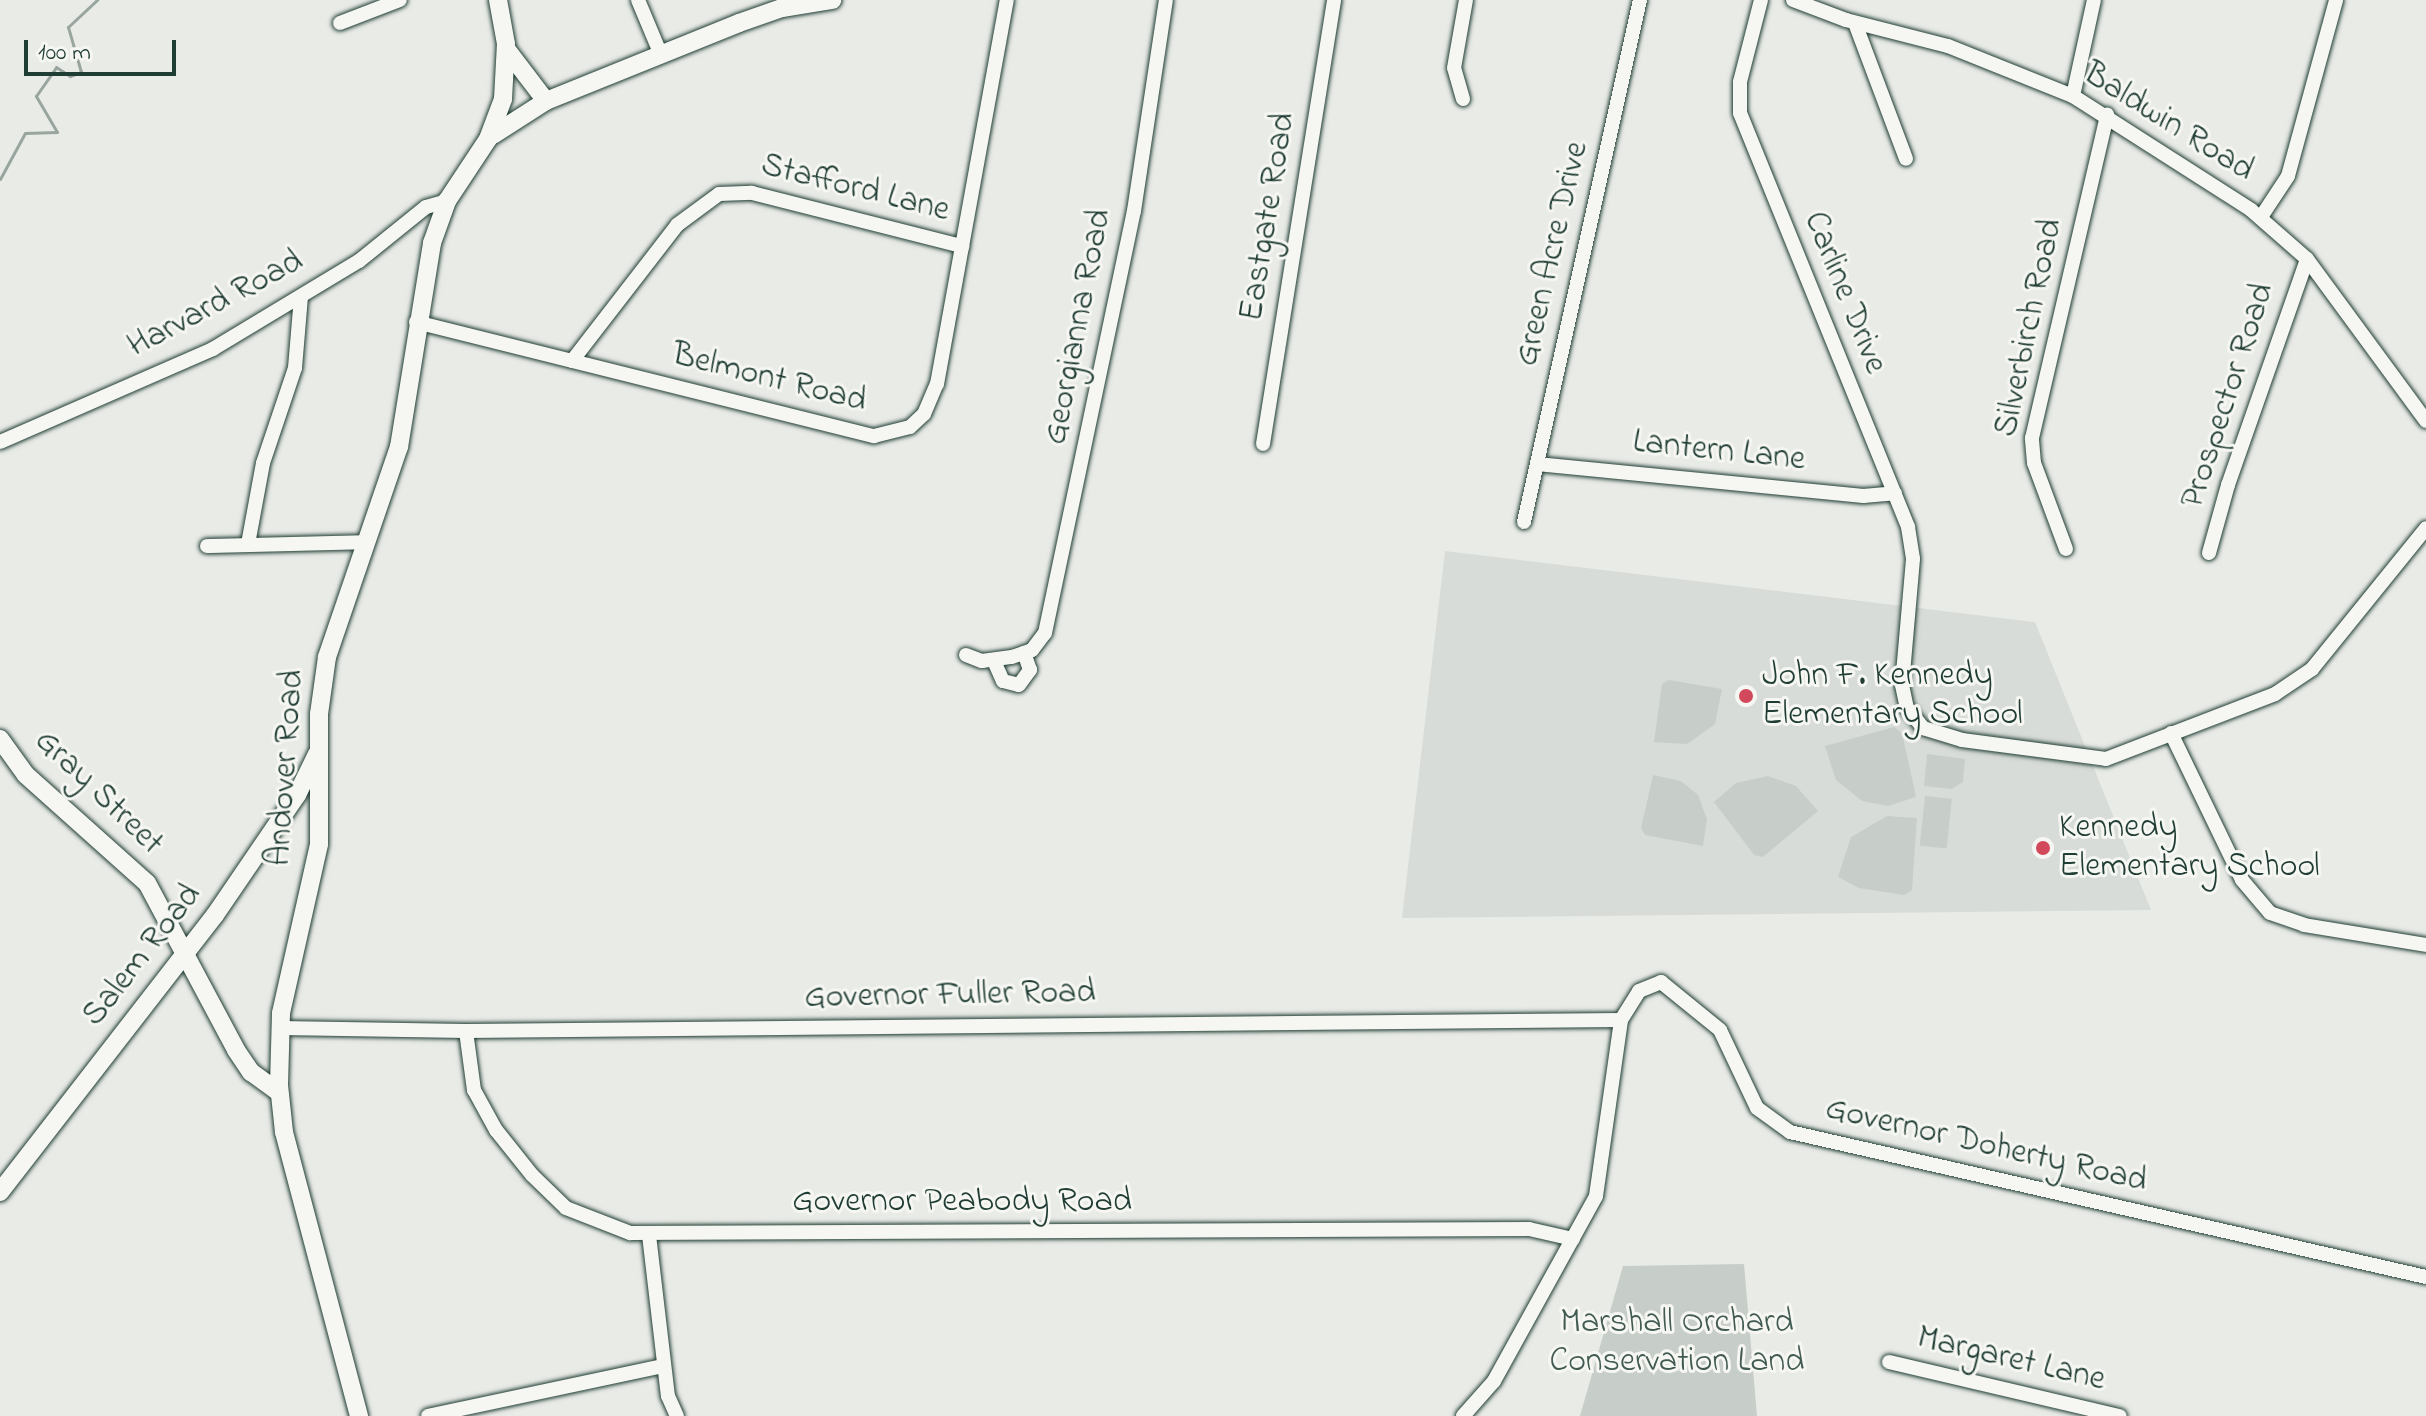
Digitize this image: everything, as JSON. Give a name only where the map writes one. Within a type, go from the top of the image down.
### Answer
[{"type":"main road","name":"Andover Road","points":[[359,1416],[296,1183],[279,1092],[280,1028],[286,981],[316,861],[321,793],[319,748],[330,641],[399,447],[424,272],[447,201],[488,139],[503,99],[507,50],[498,0]]},
{"type":"main road","points":[[488,139],[546,101],[768,12],[832,0]]},
{"type":"main road","points":[[507,50],[546,101]]},
{"type":"main road","name":"Gray Street","points":[[0,739],[26,775],[147,883],[236,1050],[251,1072],[279,1092]]},
{"type":"main road","name":"Salem Road","points":[[0,1192],[186,955],[297,795],[319,748]]},
{"type":"main road","points":[[297,795],[321,793]]},
{"type":"street","points":[[340,23],[400,0]]},
{"type":"street","points":[[638,0],[661,55]]},
{"type":"street","name":"Belmont Road","points":[[416,322],[874,436],[892,435],[917,421],[933,396],[1007,0]]},
{"type":"street","name":"Georgianna Road","points":[[966,655],[994,661],[1024,653],[1045,633],[1134,211],[1166,0]]},
{"type":"street","name":"Eastgate Road","points":[[1263,444],[1334,0]]},
{"type":"street","points":[[1463,99],[1454,68],[1466,0]]},
{"type":"street","name":"Green Acre Drive","points":[[1524,522],[1640,0]]},
{"type":"street","name":"Carline Drive","points":[[1761,0],[1740,82],[1741,120],[1895,493],[1913,549],[1903,693],[1912,717],[1932,733],[2103,759],[2275,694],[2305,676],[2426,528]]},
{"type":"street","name":"Baldwin Road","points":[[1793,0],[1855,23],[1948,46],[2073,96],[2107,115],[2261,217],[2307,259],[2426,421]]},
{"type":"street","points":[[2073,96],[2094,0]]},
{"type":"street","points":[[2261,217],[2288,176],[2336,0]]},
{"type":"street","points":[[1855,23],[1906,159]]},
{"type":"street","name":"Silverbirch Road","points":[[2066,549],[2034,463],[2032,438],[2107,115]]},
{"type":"street","name":"Stafford Lane","points":[[572,361],[677,225],[719,194],[752,193],[962,246]]},
{"type":"street","name":"Harvard Road","points":[[0,442],[203,354],[371,253],[426,207],[447,201]]},
{"type":"street","name":"Prospector Road","points":[[2209,553],[2232,470],[2307,259]]},
{"type":"street","points":[[248,544],[263,463],[295,368],[301,297]]},
{"type":"street","name":"Lantern Lane","points":[[1537,464],[1863,496],[1895,493]]},
{"type":"street","points":[[207,546],[366,542]]},
{"type":"street","name":"Georgianna Road","points":[[994,661],[1003,681],[1019,685],[1030,670],[1024,653]]},
{"type":"street","points":[[2171,733],[2242,880],[2270,913],[2304,925],[2426,945]]},
{"type":"street","name":"Governor Doherty Road","points":[[1621,1020],[1639,991],[1652,983],[1668,984],[1720,1030],[1757,1108],[1790,1132],[2426,1277]]},
{"type":"street","points":[[1463,1416],[1494,1381],[1573,1239],[1600,1182],[1621,1020]]},
{"type":"street","name":"Governor Fuller Road","points":[[280,1028],[466,1031],[1621,1020]]},
{"type":"street","name":"Governor Peabody Road","points":[[466,1031],[467,1068],[480,1104],[549,1193],[582,1217],[649,1235],[1529,1229],[1573,1239]]},
{"type":"street","points":[[649,1235],[664,1366],[677,1416]]},
{"type":"street","name":"Margaret Lane","points":[[1889,1362],[2120,1416]]},
{"type":"street","points":[[428,1416],[664,1366]]},
{"type":"shaded area","name":"John F. Kennedy Elementary School","points":[[1445,551],[2035,622],[2151,910],[1402,918]]},
{"type":"green space","points":[[1669,680],[1722,689],[1715,724],[1687,744],[1654,742],[1662,684]]},
{"type":"green space","points":[[1894,727],[1902,733],[1916,797],[1888,806],[1862,801],[1836,780],[1825,746]]},
{"type":"green space","points":[[1927,754],[1965,759],[1963,782],[1952,789],[1924,786]]},
{"type":"green space","points":[[1653,775],[1681,781],[1698,795],[1707,819],[1703,846],[1645,835],[1641,828]]},
{"type":"green space","points":[[1768,776],[1796,786],[1818,811],[1763,857],[1754,855],[1714,802],[1736,783]]},
{"type":"green space","points":[[1925,796],[1952,799],[1947,849],[1920,846]]},
{"type":"green space","points":[[1887,816],[1917,818],[1912,890],[1904,895],[1859,888],[1838,877],[1851,837]]},
{"type":"green space","name":"Marshall Orchard Conservation Land","points":[[1744,1264],[1757,1416],[1580,1416],[1623,1266]]},
{"type":"waterway","points":[[0,179],[25,133],[57,132],[36,96],[56,67],[70,76],[81,72],[68,27],[97,0]]},
{"type":"place","name":"John F. Kennedy Elementary School","points":[[1746,696]]},
{"type":"place","name":"Kennedy Elementary School","points":[[2043,848]]}]
